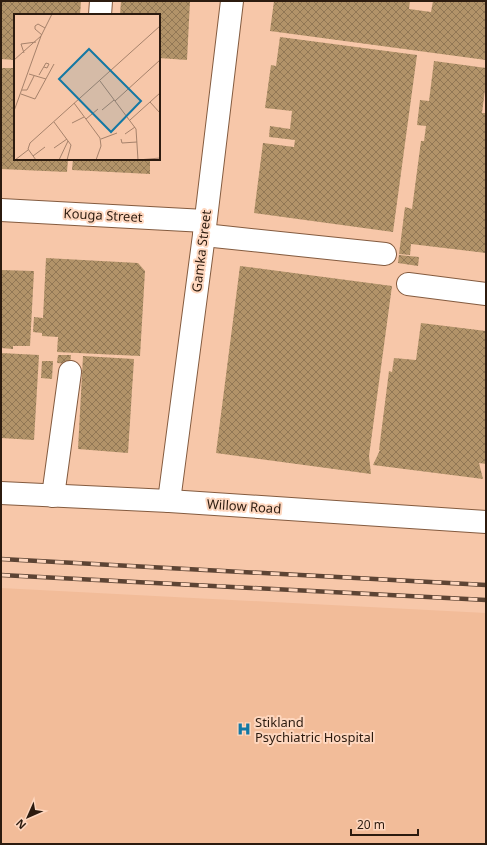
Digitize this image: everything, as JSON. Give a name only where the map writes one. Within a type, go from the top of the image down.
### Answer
[{"type":"street","points":[[100,14],[101,1]]},
{"type":"street","name":"Gamka Street","points":[[169,501],[205,228],[232,1]]},
{"type":"street","name":"Kouga Street","points":[[1,210],[205,228],[385,254]]},
{"type":"street","points":[[408,284],[486,294]]},
{"type":"street","points":[[53,496],[70,372]]},
{"type":"street","name":"Willow Road","points":[[1,493],[169,501],[486,522]]},
{"type":"shaded area","name":"Stikland Psychiatric Hospital","points":[[1,588],[486,613],[486,844],[1,844]]},
{"type":"building","points":[[1,1],[81,1],[80,14],[14,14],[14,60],[1,59]]},
{"type":"building","points":[[121,1],[190,1],[187,60],[160,58],[160,14],[120,14]]},
{"type":"building","points":[[274,1],[410,1],[409,9],[431,12],[433,1],[486,1],[486,60],[270,31]]},
{"type":"building","points":[[280,37],[417,55],[393,232],[254,213],[263,143],[294,147],[295,140],[269,137],[270,126],[290,129],[292,111],[265,108],[271,65],[276,66]]},
{"type":"building","points":[[434,61],[486,68],[486,82],[482,113],[486,113],[486,253],[411,244],[410,255],[399,254],[405,207],[412,209],[421,141],[424,141],[426,126],[417,125],[420,100],[429,101]]},
{"type":"building","points":[[1,68],[14,68],[14,160],[68,160],[67,172],[1,169]]},
{"type":"building","points":[[73,160],[150,160],[150,174],[72,170]]},
{"type":"building","points":[[399,255],[419,257],[418,266],[398,263]]},
{"type":"building","points":[[46,258],[138,263],[145,271],[140,356],[57,352],[58,337],[42,336],[42,333],[33,332],[34,317],[43,318]]},
{"type":"building","points":[[240,266],[392,286],[369,456],[371,474],[216,453]]},
{"type":"building","points":[[1,270],[34,271],[30,346],[13,346],[13,349],[1,348]]},
{"type":"building","points":[[421,323],[486,331],[486,464],[479,463],[483,479],[373,465],[380,450],[389,371],[392,372],[394,358],[416,360]]},
{"type":"building","points":[[1,353],[39,355],[34,440],[1,438]]},
{"type":"building","points":[[58,355],[71,355],[70,364],[57,363]]},
{"type":"building","points":[[83,356],[134,359],[128,453],[78,449]]},
{"type":"building","points":[[42,361],[53,361],[52,379],[41,378]]},
{"type":"railway","points":[[1,559],[486,585]]},
{"type":"railway","points":[[1,575],[486,600]]},
{"type":"place","name":"Stikland Psychiatric Hospital","points":[[244,729]]}]
